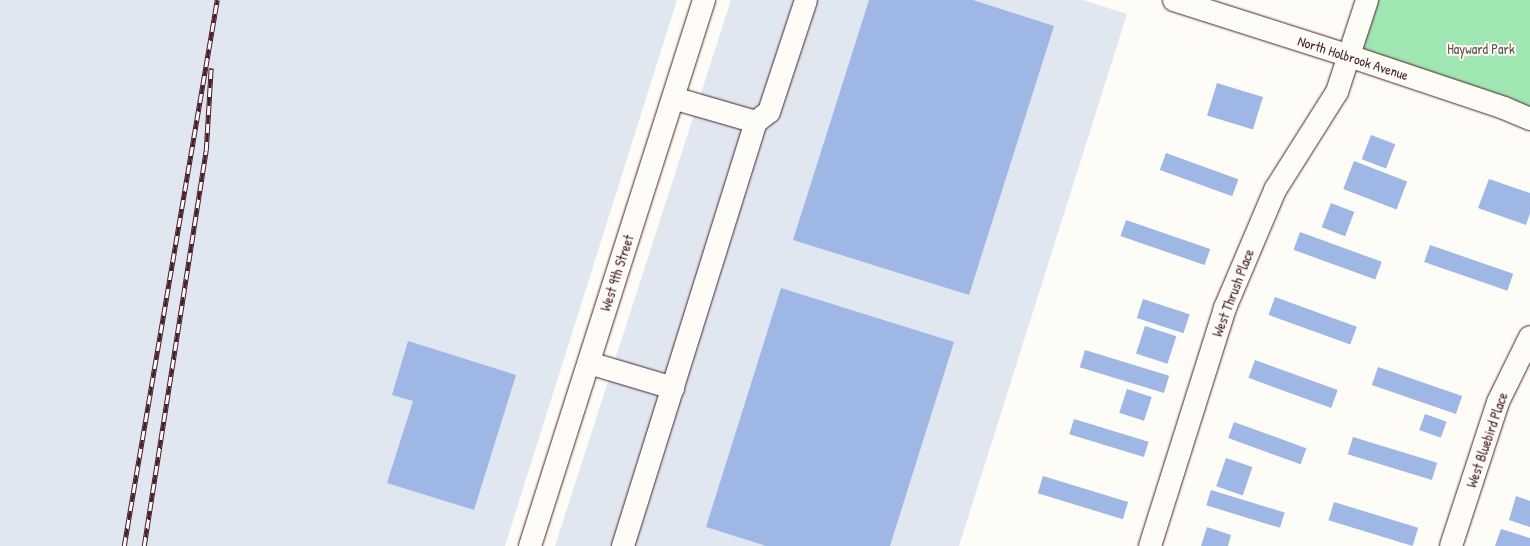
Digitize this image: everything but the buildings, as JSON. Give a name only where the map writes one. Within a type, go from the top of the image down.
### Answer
[{"type":"street","name":"West 9th Street","points":[[530,546],[704,0]]},
{"type":"street","points":[[623,546],[756,122],[769,112],[806,0]]},
{"type":"street","name":"North Holbrook Avenue","points":[[1174,0],[1349,56],[1504,108],[1530,119]]},
{"type":"street","name":"West Thrush Place","points":[[1150,546],[1225,308],[1275,190],[1337,92],[1367,0]]},
{"type":"street","points":[[673,98],[756,122]]},
{"type":"street","name":"West Bluebird Place","points":[[1451,546],[1498,402],[1530,337]]},
{"type":"street","points":[[588,363],[672,388]]},
{"type":"shaded area","points":[[0,0],[677,0],[505,546],[0,546]]},
{"type":"shaded area","points":[[731,0],[1083,0],[1127,14],[959,546],[555,546]]},
{"type":"green space","name":"Hayward Park","points":[[1367,0],[1530,0],[1530,119],[1349,56]]},
{"type":"railway","points":[[124,546],[217,0]]},
{"type":"railway","points":[[144,546],[206,151],[211,68]]}]
